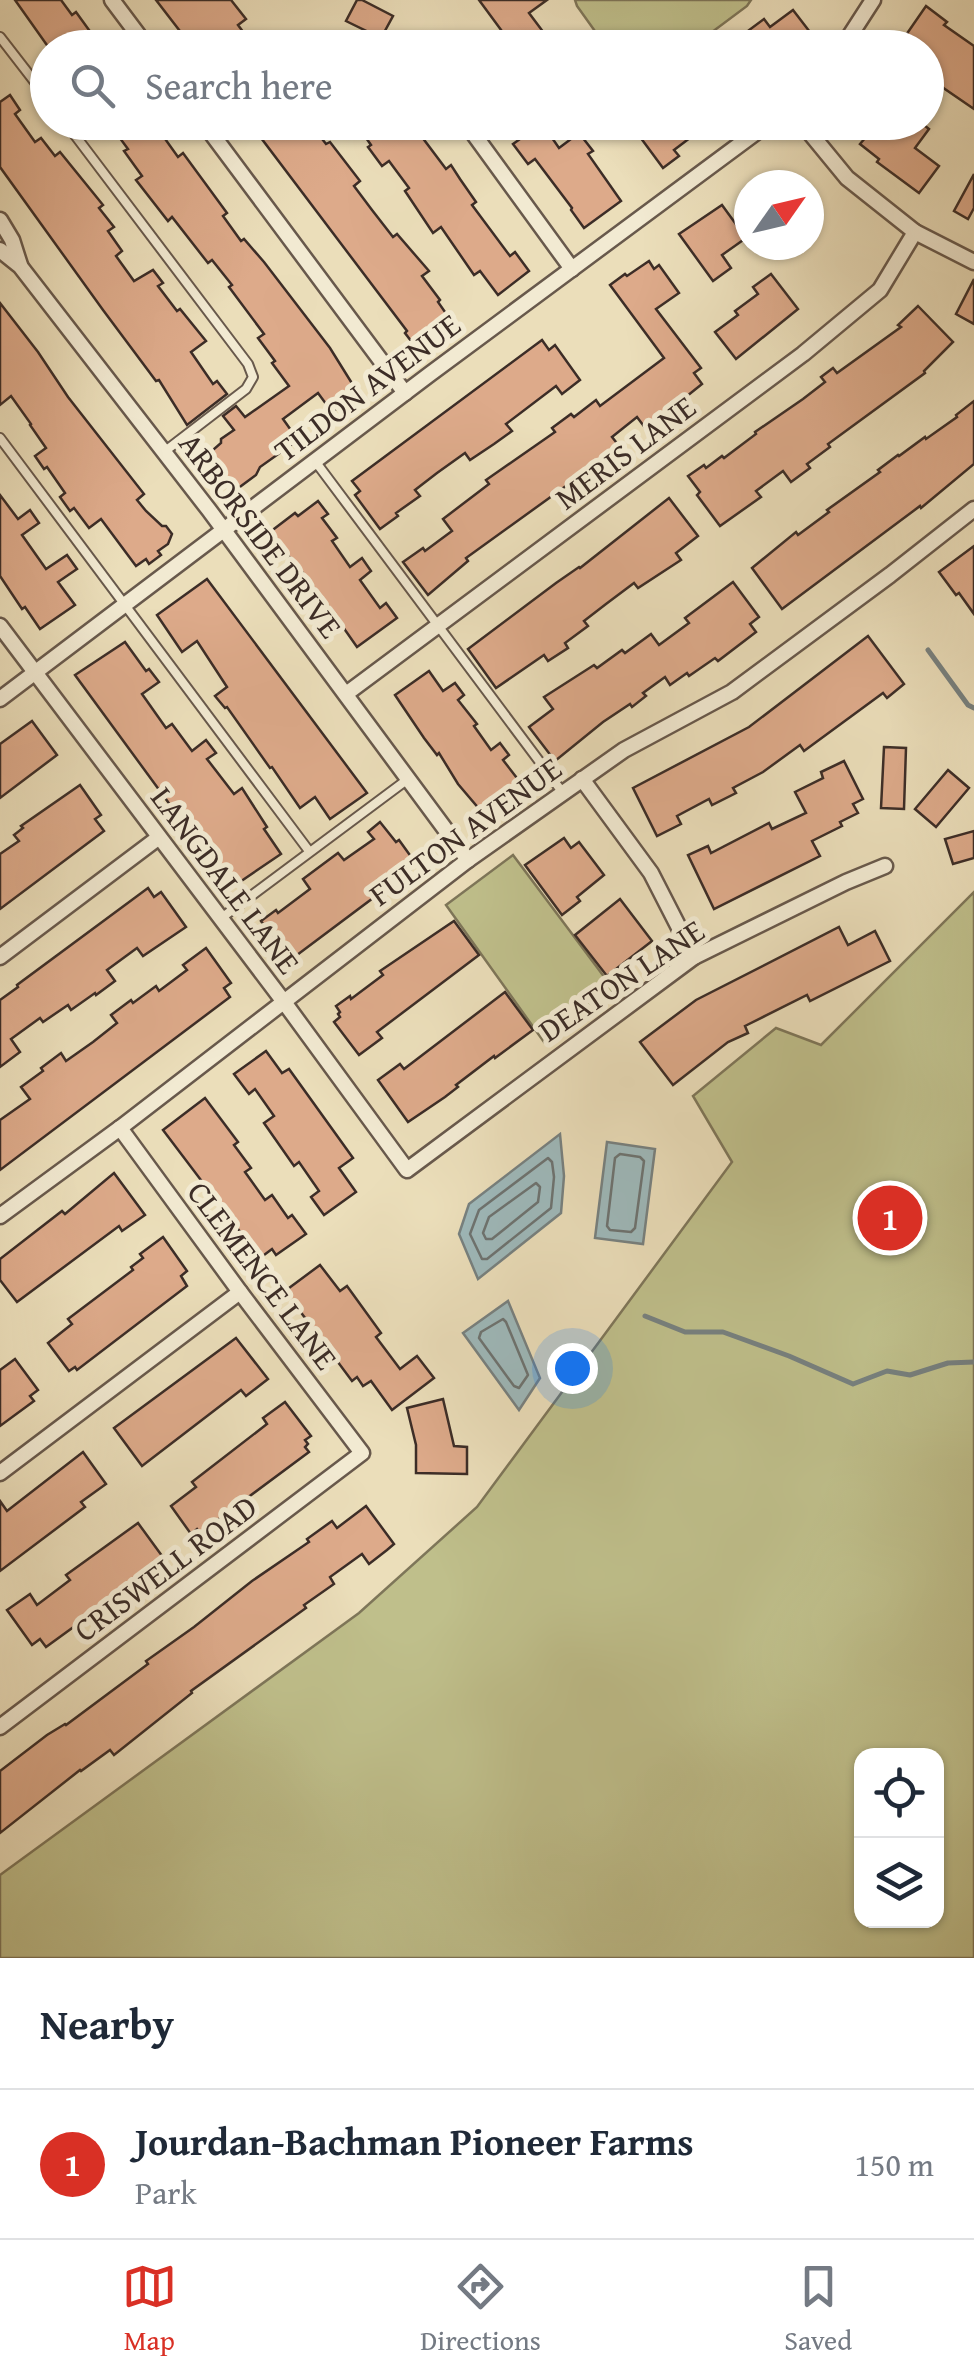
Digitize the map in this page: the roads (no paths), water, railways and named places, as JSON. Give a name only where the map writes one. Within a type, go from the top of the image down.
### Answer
[{"type":"street","points":[[112,0],[134,30]]},
{"type":"street","points":[[854,30],[873,0]]},
{"type":"street","points":[[217,140],[405,393]]},
{"type":"street","points":[[478,140],[572,268]]},
{"type":"street","name":"TILDON AVENUE","points":[[0,700],[746,140]]},
{"type":"street","points":[[816,140],[847,178],[914,232],[974,262]]},
{"type":"street","points":[[0,220],[12,240],[20,266]]},
{"type":"street","name":"MERIS LANE","points":[[346,694],[816,344],[880,290],[914,232]]},
{"type":"street","name":"ARBORSIDE DRIVE","points":[[0,250],[20,266],[224,530],[468,860]]},
{"type":"street","name":"FULTON AVENUE","points":[[0,1216],[468,860],[624,750],[732,692],[974,509]]},
{"type":"street","name":"LANGDALE LANE","points":[[0,626],[406,1170]]},
{"type":"street","points":[[582,779],[651,874],[694,957]]},
{"type":"street","points":[[0,957],[158,838]]},
{"type":"street","name":"DEATON LANE","points":[[406,1170],[694,957],[885,866]]},
{"type":"street","name":"CLEMENCE LANE","points":[[120,1128],[362,1453]]},
{"type":"street","points":[[0,1473],[240,1292]]},
{"type":"street","name":"CRISWELL ROAD","points":[[0,1727],[362,1453]]},
{"type":"lane","points":[[0,36],[30,75]]},
{"type":"lane","points":[[79,140],[254,377],[246,388],[164,452]]},
{"type":"lane","points":[[0,438],[309,851]]},
{"type":"lane","points":[[315,461],[563,792]]},
{"type":"lane","points":[[220,919],[408,779]]},
{"type":"water","points":[[560,1134],[564,1176],[561,1213],[478,1279],[459,1234],[469,1204]]},
{"type":"water","points":[[607,1142],[655,1149],[643,1244],[595,1238]]},
{"type":"water","points":[[508,1301],[540,1378],[519,1410],[463,1333]]},
{"type":"waterway","points":[[928,650],[974,708]]},
{"type":"waterway","points":[[645,1316],[685,1332],[723,1332],[853,1384],[887,1371],[910,1375],[948,1363],[974,1362]]},
{"type":"place","name":"Jourdan-Bachman Pioneer Farms","points":[[890,1218]]}]
